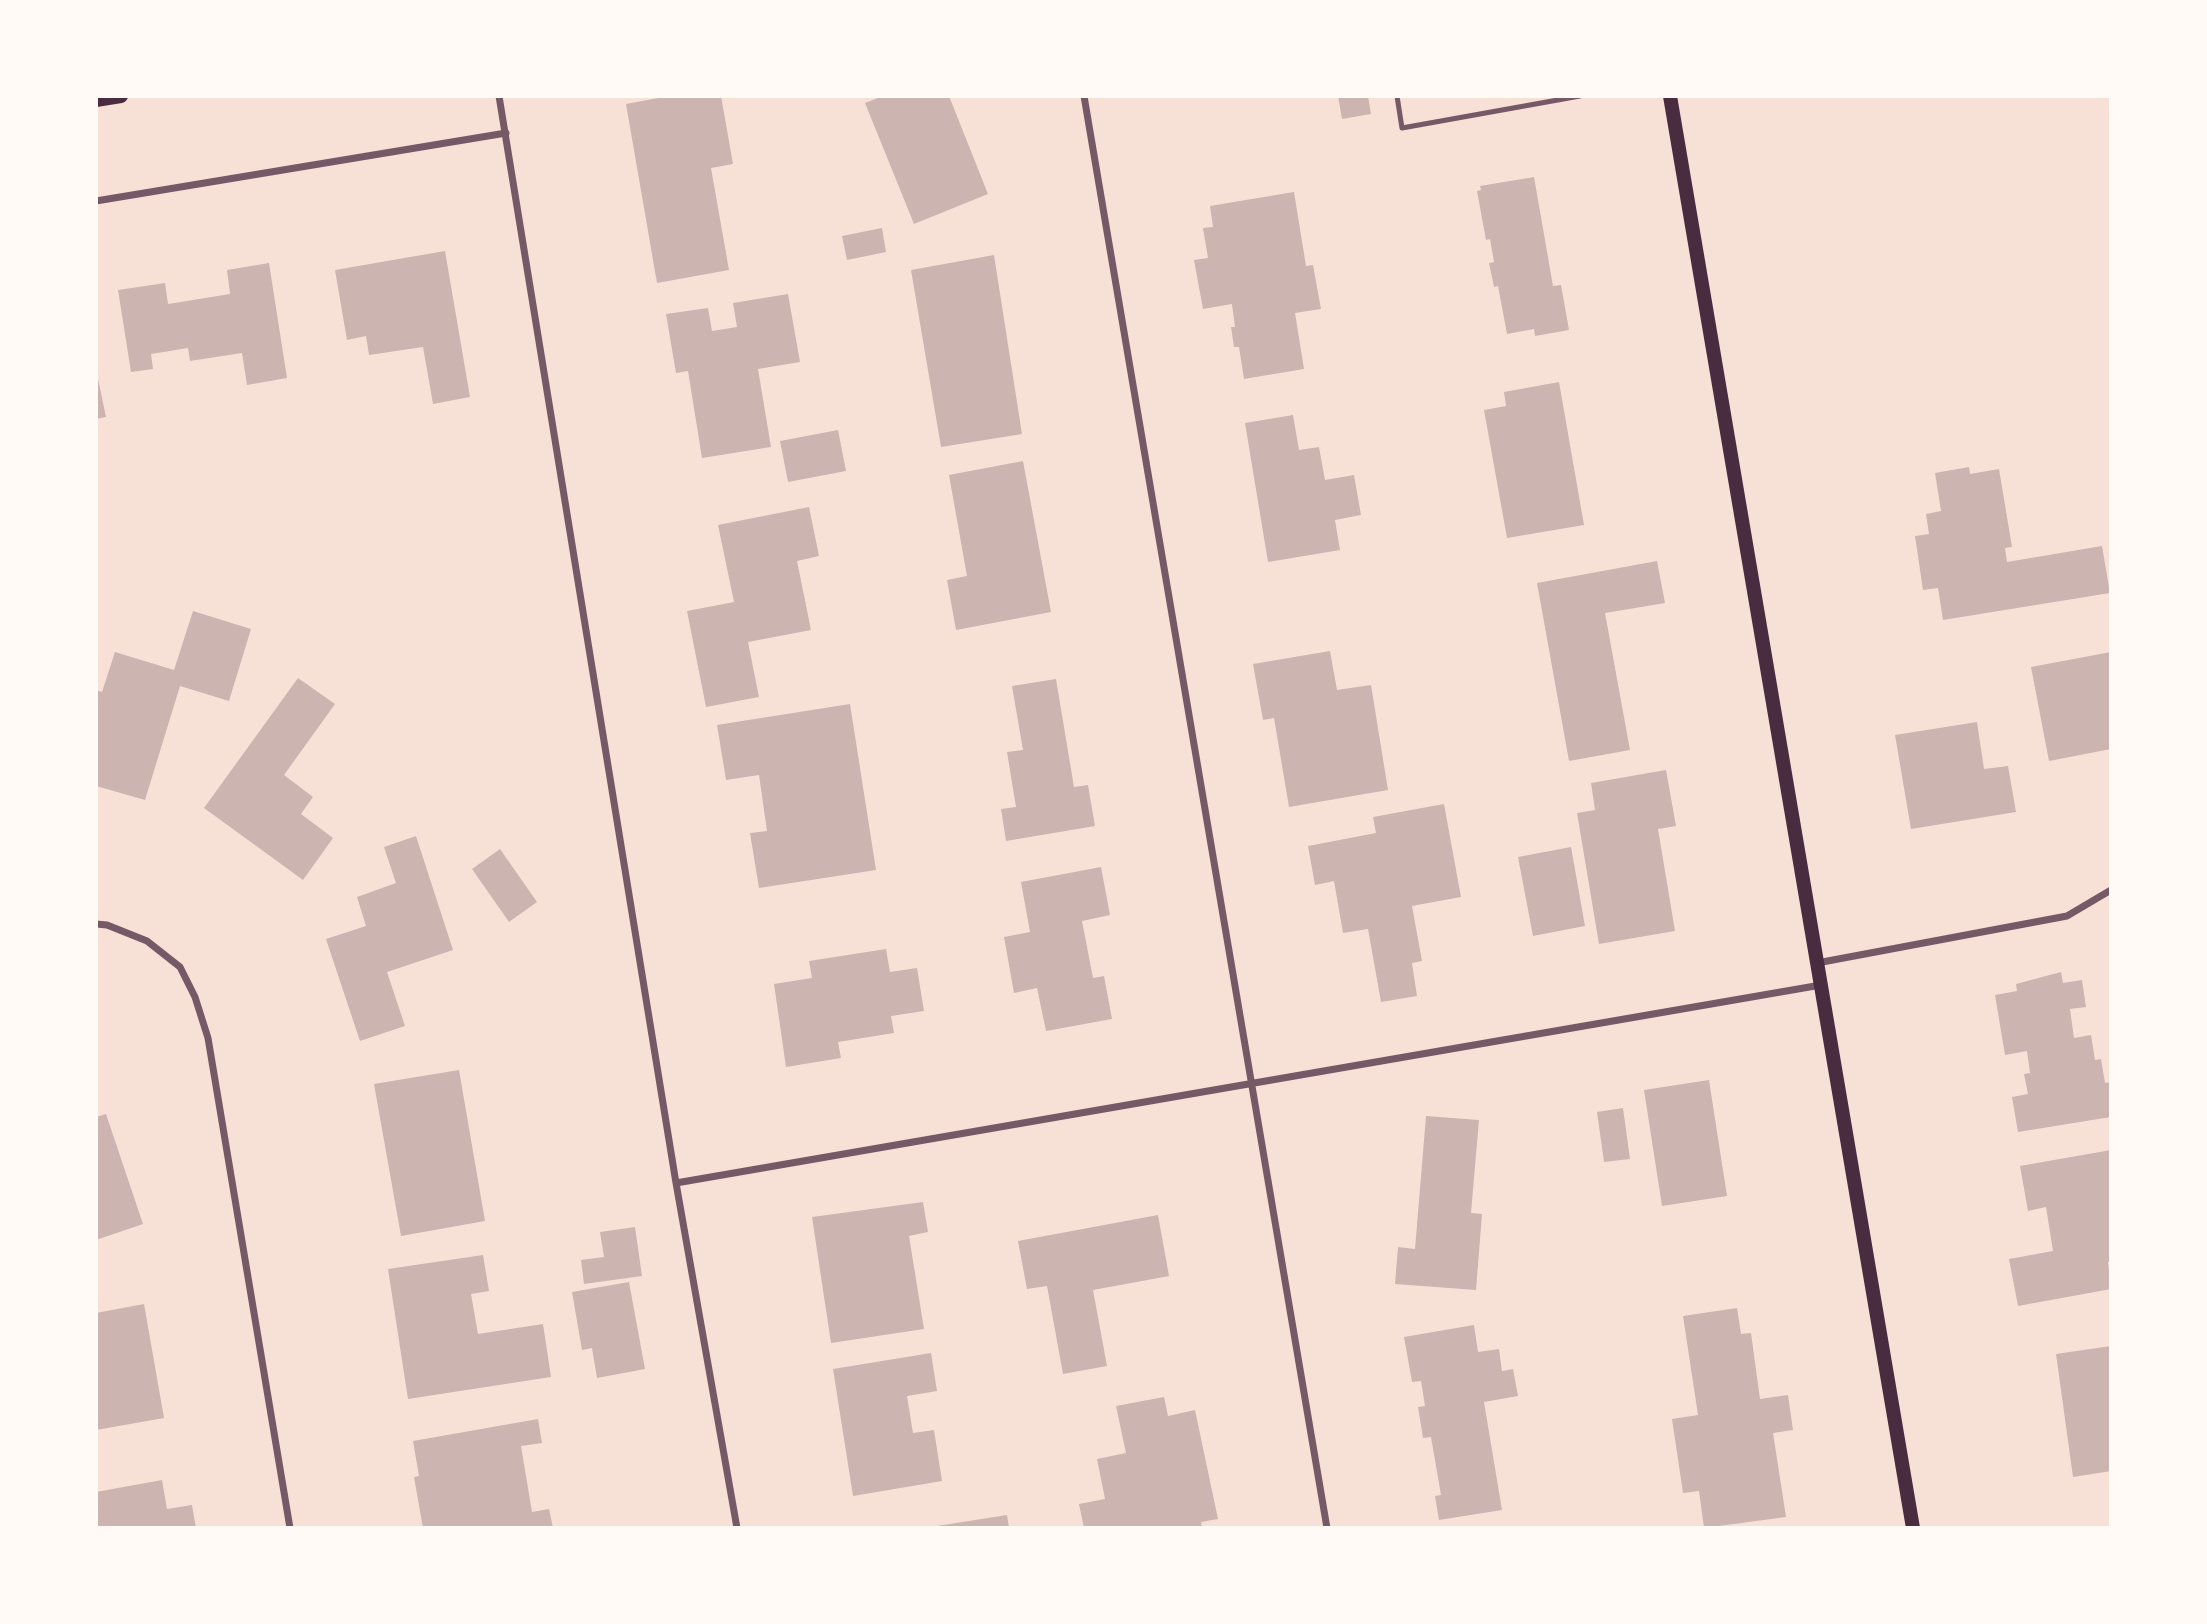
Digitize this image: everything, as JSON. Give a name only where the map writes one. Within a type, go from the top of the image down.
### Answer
[{"type":"main road","points":[[96,100],[121,96]]},
{"type":"main road","points":[[1670,96],[1913,1528]]},
{"type":"street","points":[[499,96],[676,1183],[737,1528]]},
{"type":"street","points":[[1084,96],[1327,1528]]},
{"type":"street","points":[[96,201],[506,133]]},
{"type":"street","points":[[1817,964],[2067,916],[2111,890]]},
{"type":"street","points":[[96,924],[107,925],[147,941],[180,967],[195,997],[208,1038],[290,1528]]},
{"type":"street","points":[[676,1183],[1821,985]]},
{"type":"lane","points":[[1396,96],[1402,128],[1580,96]]},
{"type":"building","points":[[669,96],[721,96],[733,164],[711,168],[729,270],[657,283],[626,104]]},
{"type":"building","points":[[883,96],[949,96],[988,194],[914,224],[865,103]]},
{"type":"building","points":[[1338,96],[1368,96],[1371,114],[1342,119]]},
{"type":"building","points":[[1534,177],[1553,286],[1561,285],[1569,330],[1535,336],[1534,329],[1507,334],[1498,286],[1494,287],[1489,263],[1494,262],[1490,239],[1486,240],[1477,191],[1481,190],[1480,186]]},
{"type":"building","points":[[1294,192],[1306,266],[1313,265],[1321,309],[1295,313],[1304,369],[1244,379],[1239,347],[1234,347],[1232,304],[1203,309],[1194,260],[1208,258],[1203,228],[1213,227],[1210,206]]},
{"type":"building","points":[[882,228],[886,252],[847,260],[842,236]]},
{"type":"building","points":[[445,251],[470,397],[433,404],[423,347],[369,355],[366,336],[347,340],[335,270]]},
{"type":"building","points":[[994,255],[1022,434],[941,447],[911,270]]},
{"type":"building","points":[[269,263],[287,378],[247,385],[242,353],[190,361],[188,348],[151,354],[153,369],[131,372],[118,290],[165,283],[168,304],[230,294],[227,270]]},
{"type":"building","points":[[788,294],[800,362],[758,369],[771,447],[702,458],[688,371],[676,373],[666,314],[708,308],[712,331],[737,327],[733,303]]},
{"type":"building","points":[[96,369],[106,417],[96,419]]},
{"type":"building","points":[[1559,382],[1584,525],[1507,538],[1484,410],[1506,406],[1504,392]]},
{"type":"building","points":[[1293,415],[1299,450],[1319,447],[1325,480],[1354,475],[1361,515],[1335,520],[1340,550],[1268,562],[1245,423]]},
{"type":"building","points":[[838,430],[846,471],[788,482],[780,441]]},
{"type":"building","points":[[1023,461],[1051,612],[956,630],[947,580],[967,576],[949,475]]},
{"type":"building","points":[[1969,467],[1970,474],[1999,469],[2012,547],[2005,548],[2007,562],[2102,546],[2110,593],[1943,620],[1938,588],[1923,590],[1915,536],[1929,534],[1926,514],[1941,511],[1935,473]]},
{"type":"building","points":[[809,507],[819,556],[797,561],[811,630],[748,642],[759,697],[706,707],[687,611],[734,602],[718,525]]},
{"type":"building","points":[[1657,561],[1665,603],[1605,613],[1630,750],[1569,761],[1537,583]]},
{"type":"building","points":[[193,611],[251,629],[229,701],[180,686],[145,800],[96,786],[96,690],[102,692],[115,652],[174,670]]},
{"type":"building","points":[[1330,651],[1337,690],[1371,685],[1388,790],[1289,807],[1274,718],[1263,720],[1253,664]]},
{"type":"building","points":[[2111,652],[2111,749],[2049,761],[2031,667]]},
{"type":"building","points":[[298,678],[335,704],[284,775],[313,797],[301,814],[333,838],[303,880],[204,808]]},
{"type":"building","points":[[1056,679],[1074,787],[1088,785],[1095,826],[1006,841],[1001,809],[1016,807],[1007,752],[1023,750],[1012,686]]},
{"type":"building","points":[[850,704],[876,870],[759,888],[750,833],[767,831],[759,775],[726,780],[717,725]]},
{"type":"building","points":[[1977,722],[1984,769],[2008,766],[2016,812],[1911,829],[1895,735]]},
{"type":"building","points":[[1666,770],[1676,826],[1658,829],[1675,931],[1599,944],[1577,813],[1595,810],[1591,783]]},
{"type":"building","points":[[1444,804],[1461,897],[1412,906],[1422,961],[1412,963],[1417,996],[1381,1002],[1368,929],[1343,933],[1334,881],[1315,885],[1308,846],[1376,833],[1373,817]]},
{"type":"building","points":[[416,836],[453,950],[387,972],[405,1026],[360,1041],[326,939],[366,926],[357,897],[396,883],[384,847]]},
{"type":"building","points":[[1571,847],[1585,926],[1533,936],[1518,857]]},
{"type":"building","points":[[500,849],[537,902],[509,922],[472,869]]},
{"type":"building","points":[[1101,867],[1110,915],[1082,921],[1093,978],[1104,976],[1112,1019],[1046,1031],[1037,988],[1014,993],[1004,937],[1030,932],[1021,882]]},
{"type":"building","points":[[886,949],[890,972],[917,968],[924,1011],[891,1016],[894,1033],[838,1042],[841,1058],[786,1067],[774,984],[812,978],[809,961]]},
{"type":"building","points":[[2061,972],[2063,983],[2082,980],[2086,1007],[2070,1009],[2074,1038],[2091,1035],[2095,1060],[2101,1059],[2105,1083],[2111,1082],[2111,1117],[2018,1132],[2012,1097],[2028,1094],[2024,1074],[2030,1073],[2027,1051],[2005,1055],[1995,995],[2017,991],[2016,984]]},
{"type":"building","points":[[459,1070],[485,1221],[401,1236],[374,1084]]},
{"type":"building","points":[[1709,1080],[1727,1196],[1662,1206],[1644,1090]]},
{"type":"building","points":[[1623,1108],[1630,1159],[1604,1162],[1597,1112]]},
{"type":"building","points":[[106,1114],[143,1224],[96,1240],[96,1117]]},
{"type":"building","points":[[1426,1116],[1479,1120],[1471,1213],[1482,1214],[1476,1290],[1395,1284],[1398,1247],[1415,1249]]},
{"type":"building","points":[[2111,1150],[2111,1262],[2108,1262],[2111,1289],[2018,1306],[2009,1259],[2053,1251],[2046,1207],[2028,1211],[2020,1166]]},
{"type":"building","points":[[923,1202],[928,1232],[909,1236],[924,1329],[831,1343],[812,1217]]},
{"type":"building","points":[[1158,1215],[1169,1276],[1093,1290],[1107,1366],[1063,1374],[1047,1286],[1027,1289],[1018,1241]]},
{"type":"building","points":[[635,1227],[642,1276],[584,1284],[581,1260],[604,1257],[600,1232]]},
{"type":"building","points":[[483,1255],[489,1291],[471,1294],[478,1334],[543,1324],[551,1377],[408,1399],[388,1269]]},
{"type":"building","points":[[629,1282],[645,1369],[597,1378],[592,1348],[582,1350],[572,1292]]},
{"type":"building","points":[[144,1304],[164,1418],[96,1430],[96,1313]]},
{"type":"building","points":[[1737,1308],[1741,1334],[1751,1333],[1760,1399],[1788,1395],[1793,1430],[1773,1433],[1786,1517],[1704,1528],[1699,1491],[1683,1493],[1672,1419],[1698,1415],[1683,1316]]},
{"type":"building","points":[[1474,1325],[1478,1352],[1499,1349],[1502,1371],[1513,1369],[1518,1396],[1484,1402],[1502,1510],[1439,1520],[1435,1496],[1441,1495],[1431,1437],[1423,1438],[1418,1407],[1425,1406],[1421,1381],[1412,1382],[1404,1337]]},
{"type":"building","points":[[2111,1346],[2111,1471],[2073,1477],[2056,1354]]},
{"type":"building","points":[[931,1353],[937,1391],[907,1396],[913,1433],[934,1430],[942,1481],[853,1496],[833,1369]]},
{"type":"building","points":[[1164,1397],[1168,1416],[1195,1410],[1218,1519],[1201,1522],[1202,1528],[1084,1528],[1079,1504],[1105,1499],[1097,1459],[1126,1453],[1116,1406]]},
{"type":"building","points":[[538,1419],[542,1443],[521,1446],[532,1512],[549,1509],[553,1528],[423,1528],[414,1477],[419,1476],[413,1441]]},
{"type":"building","points":[[162,1480],[167,1509],[192,1505],[196,1528],[96,1528],[96,1492]]},
{"type":"building","points":[[1007,1515],[1009,1528],[937,1528],[937,1526]]}]
